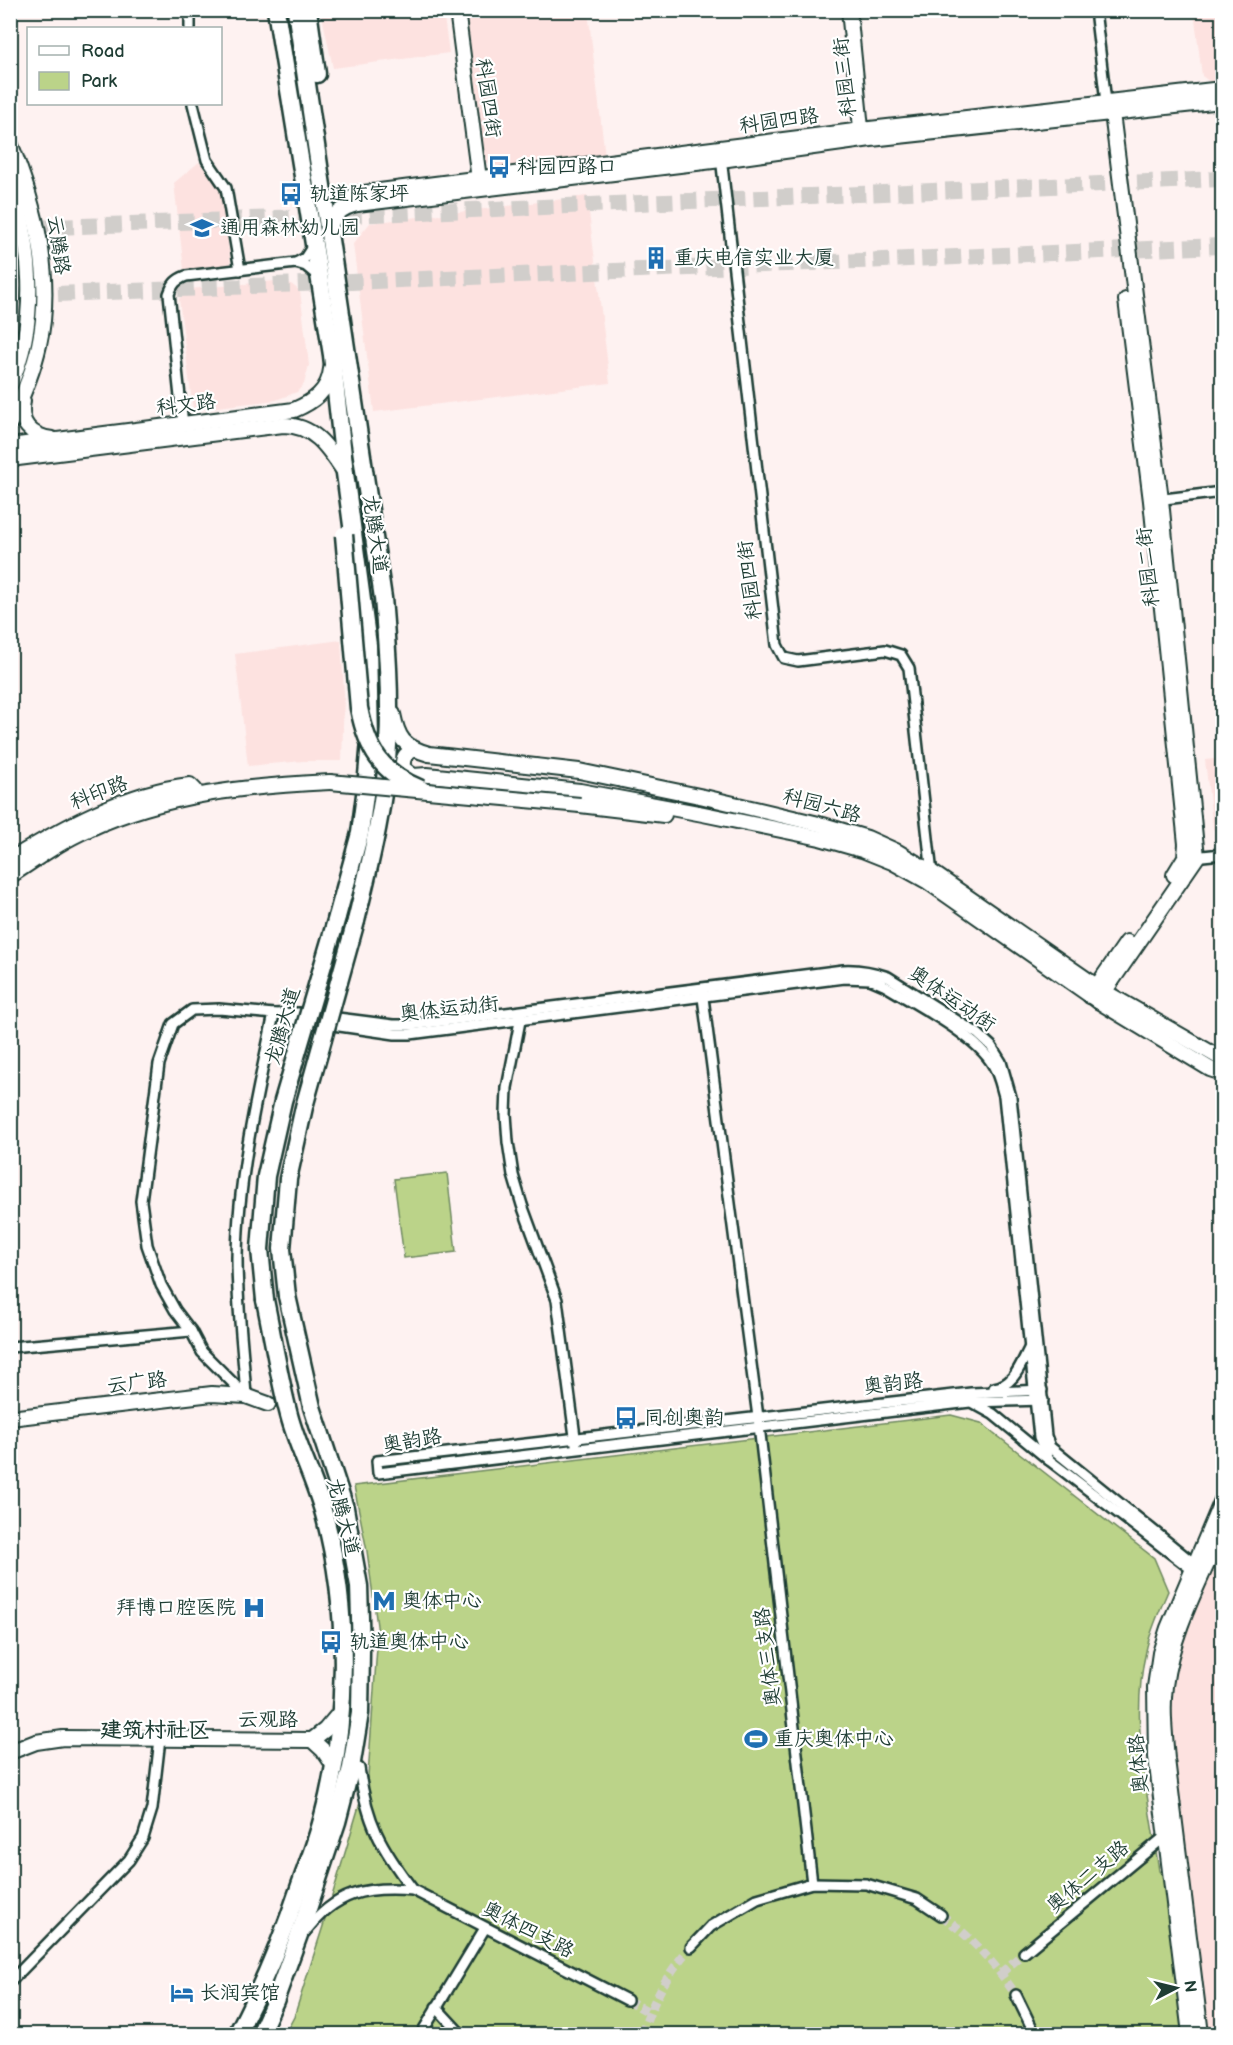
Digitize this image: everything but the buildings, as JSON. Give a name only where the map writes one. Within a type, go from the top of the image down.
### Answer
[{"type":"highway","points":[[266,10],[290,88]]},
{"type":"highway","name":"龙腾大道","points":[[237,2034],[260,1992],[289,1917],[322,1820],[334,1766],[340,1711],[342,1653],[338,1589],[324,1514],[289,1417],[265,1300],[260,1249],[266,1176],[283,1101],[360,833],[370,741],[368,645],[332,355],[276,10]]},
{"type":"highway","name":"龙腾大道","points":[[260,2034],[275,2001],[337,1822],[351,1768],[360,1713],[362,1651],[358,1586],[351,1541],[345,1508],[312,1407],[287,1296],[282,1249],[288,1179],[304,1107],[356,921],[376,836],[388,746],[389,698],[383,598],[296,10]]},
{"type":"highway","points":[[308,10],[318,78],[317,147]]},
{"type":"highway","points":[[345,473],[344,535],[358,708],[363,732],[381,764],[404,782],[417,782]]},
{"type":"highway","points":[[269,2034],[285,2003],[344,1826],[359,1768],[360,1713]]},
{"type":"street","points":[[187,10],[190,16],[190,27]]},
{"type":"street","name":"科园四街","points":[[457,10],[480,184]]},
{"type":"street","name":"科园三街","points":[[849,10],[866,134]]},
{"type":"street","name":"科园三街","points":[[857,10],[866,134]]},
{"type":"street","name":"科园二街","points":[[1095,10],[1156,500],[1191,857]]},
{"type":"street","name":"科园四路","points":[[1107,110],[1222,89]]},
{"type":"street","name":"科园四路","points":[[329,231],[335,214],[348,206],[357,204],[352,200],[356,194],[480,184],[866,134],[1222,101]]},
{"type":"street","points":[[193,105],[207,160],[226,188],[240,270]]},
{"type":"street","name":"云腾路","points":[[10,423],[27,385],[39,344],[43,324],[44,277],[35,216],[12,152]]},
{"type":"street","name":"科园四街","points":[[721,154],[777,645],[784,658],[798,661],[885,650],[901,656],[909,668],[930,877]]},
{"type":"street","name":"云腾路","points":[[10,175],[23,222],[30,278],[28,321],[24,343],[10,386]]},
{"type":"street","points":[[183,425],[170,294],[172,285],[177,279],[186,276],[296,263],[305,258],[315,242]]},
{"type":"street","points":[[296,263],[312,270],[320,277]]},
{"type":"street","name":"科文路","points":[[10,446],[281,413],[303,406],[326,387],[330,377],[332,355]]},
{"type":"street","points":[[27,385],[22,413],[29,429],[41,437],[63,440]]},
{"type":"street","name":"科文路","points":[[10,459],[294,425],[320,438],[345,473]]},
{"type":"street","points":[[1156,500],[1222,492]]},
{"type":"street","points":[[389,698],[396,731],[413,750],[404,757],[403,768],[417,782]]},
{"type":"street","name":"科园六路","points":[[413,750],[429,754],[579,771],[726,802],[867,838],[898,852],[1097,994],[1218,1073]]},
{"type":"street","name":"科园六路","points":[[417,782],[428,775],[580,791],[820,838],[862,850],[930,877]]},
{"type":"street","name":"科印路","points":[[10,876],[57,845],[89,829],[142,809],[186,797],[247,788],[330,782],[417,782]]},
{"type":"street","points":[[381,801],[394,784],[417,782],[665,815],[703,814]]},
{"type":"street","name":"科印路","points":[[10,860],[51,835],[112,807],[162,791],[190,785],[195,790],[186,797]]},
{"type":"street","points":[[1097,994],[1191,857],[1222,854]]},
{"type":"street","name":"奥体运动街","points":[[246,1396],[202,1352],[191,1331],[174,1310],[161,1285],[147,1245],[141,1201],[159,1064],[173,1024],[192,1010],[219,1009],[274,1014],[298,1020],[394,1034],[410,1034],[521,1016],[858,969],[888,977],[978,1034],[991,1046],[1001,1062],[1011,1097],[1038,1395]]},
{"type":"street","name":"奥体运动街","points":[[702,992],[844,978],[870,979],[884,985],[972,1040],[984,1052],[993,1065],[1004,1096],[1030,1347],[1038,1395]]},
{"type":"street","name":"奥体三支路","points":[[702,992],[758,1417],[812,1883]]},
{"type":"street","name":"科园六路","points":[[1097,994],[1222,1059]]},
{"type":"street","points":[[246,1396],[237,1259],[240,1207],[246,1154],[274,1014]]},
{"type":"street","points":[[521,1016],[507,1088],[508,1142],[513,1175],[522,1205],[558,1308],[576,1450]]},
{"type":"street","points":[[10,1347],[191,1331]]},
{"type":"street","points":[[970,1397],[1007,1384],[1030,1347]]},
{"type":"street","points":[[268,1404],[277,1397],[282,1386]]},
{"type":"street","name":"云广路","points":[[10,1418],[212,1394],[246,1396],[280,1408],[289,1417]]},
{"type":"street","points":[[1038,1395],[1040,1444],[1049,1460]]},
{"type":"street","points":[[1038,1395],[1050,1447],[1196,1569]]},
{"type":"street","name":"奥韵路","points":[[970,1397],[759,1428],[378,1473],[377,1461],[758,1417],[970,1397],[1038,1395]]},
{"type":"street","points":[[970,1397],[1049,1460],[1196,1569]]},
{"type":"street","name":"奥体路","points":[[1201,2034],[1156,1757],[1155,1687],[1160,1653],[1168,1628],[1196,1569],[1222,1500]]},
{"type":"street","name":"奥体路","points":[[1196,1569],[1222,1530]]},
{"type":"street","points":[[334,1766],[323,1750],[312,1740],[325,1730],[340,1711]]},
{"type":"street","name":"云观路","points":[[10,1752],[36,1742],[63,1738],[312,1740]]},
{"type":"street","points":[[10,1982],[129,1860],[143,1838],[152,1809],[160,1739]]},
{"type":"street","points":[[359,1768],[363,1796],[373,1826],[385,1850],[413,1890]]},
{"type":"street","name":"奥体路","points":[[1170,1832],[1190,2034]]},
{"type":"street","name":"奥体二支路","points":[[1024,1953],[1170,1832]]},
{"type":"street","points":[[691,1947],[711,1926],[757,1899],[812,1883],[866,1884],[917,1899],[941,1915]]},
{"type":"street","points":[[296,1943],[314,1920],[338,1901],[371,1889],[413,1890]]},
{"type":"street","name":"奥体四支路","points":[[413,1890],[627,2000]]},
{"type":"street","points":[[421,2034],[485,1928]]},
{"type":"street","points":[[1016,1995],[1035,2034]]},
{"type":"street","points":[[436,2007],[461,2034]]},
{"type":"shaded area","points":[[321,11],[443,11],[449,53],[333,68]]},
{"type":"shaded area","points":[[464,11],[588,11],[605,156],[496,169],[484,160]]},
{"type":"shaded area","points":[[1194,11],[1222,11],[1222,81],[1210,82],[1202,76]]},
{"type":"shaded area","name":"通用森林幼儿园","points":[[199,162],[221,191],[231,265],[184,270],[174,183]]},
{"type":"shaded area","points":[[587,196],[610,383],[374,412],[353,244],[370,223]]},
{"type":"shaded area","points":[[286,280],[300,291],[309,365],[304,384],[297,392],[276,400],[193,410],[179,299],[189,289]]},
{"type":"shaded area","points":[[341,640],[344,694],[342,761],[303,761],[248,766],[235,654]]},
{"type":"shaded area","points":[[1222,758],[1222,836],[1213,829],[1205,760]]},
{"type":"shaded area","points":[[1222,1543],[1222,2034],[1207,2034],[1172,1758],[1170,1721],[1178,1657],[1186,1631]]},
{"type":"green space","points":[[447,1173],[456,1252],[404,1258],[394,1179]]},
{"type":"green space","name":"重庆奥体中心","points":[[951,1415],[981,1423],[1154,1558],[1168,1591],[1146,1651],[1139,1706],[1142,1761],[1159,1871],[1164,1877],[1183,2034],[285,2034],[294,2017],[368,1776],[378,1633],[367,1551],[354,1486]]},
{"type":"tunnel","points":[[10,229],[1222,179]]},
{"type":"tunnel","points":[[10,296],[1222,246]]},
{"type":"tunnel","points":[[941,1915],[963,1932],[982,1952],[1016,1995]]},
{"type":"tunnel","points":[[642,2034],[662,1988],[675,1966],[691,1947]]},
{"type":"tunnel","points":[[1001,1973],[1024,1953]]},
{"type":"tunnel","points":[[627,2000],[649,2012]]},
{"type":"place","name":"科园四路口","points":[[499,167]]},
{"type":"place","name":"轨道陈家坪","points":[[291,194]]},
{"type":"place","name":"通用森林幼儿园","points":[[202,228]]},
{"type":"place","name":"重庆电信实业大厦","points":[[656,258]]},
{"type":"place","name":"同创奥韵","points":[[626,1418]]},
{"type":"place","name":"奥体中心","points":[[384,1601]]},
{"type":"place","name":"拜博口腔医院","points":[[254,1608]]},
{"type":"place","name":"轨道奥体中心","points":[[331,1642]]},
{"type":"place","name":"重庆奥体中心","points":[[756,1739]]},
{"type":"place","name":"长润宾馆","points":[[182,1993]]},
{"type":"district","name":"建筑村社区","points":[[155,1730]]}]
